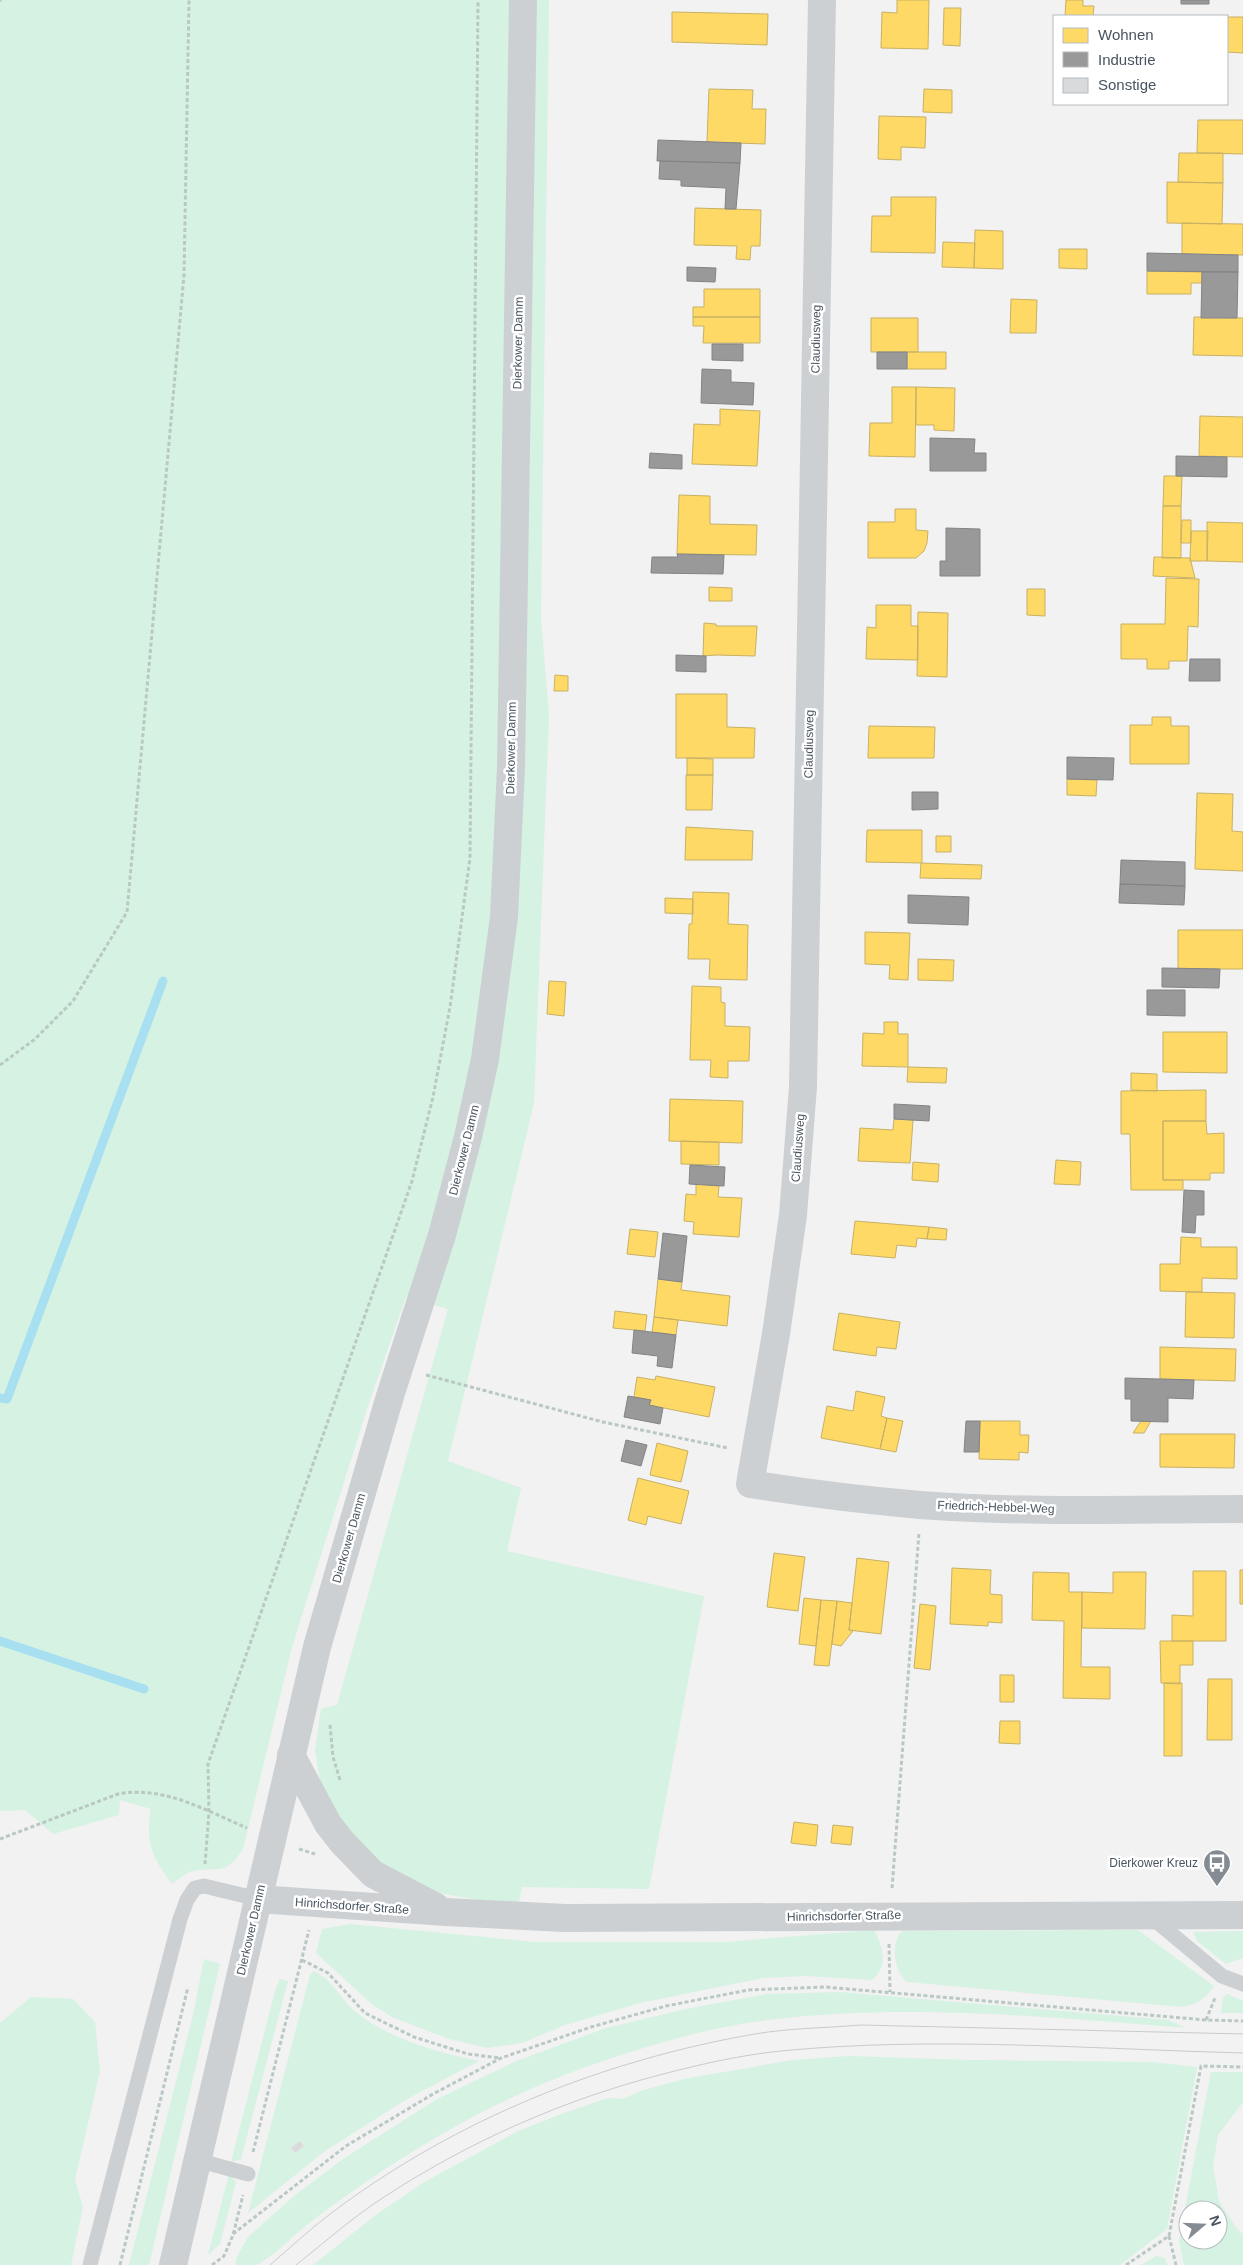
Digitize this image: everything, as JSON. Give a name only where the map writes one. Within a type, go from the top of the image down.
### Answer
[{"type":"street","name":"Dierkower Damm","points":[[173,2265],[317,1647],[390,1396],[442,1235],[468,1137],[485,1059],[504,917],[511,768],[523,0]]},
{"type":"street","name":"Claudiusweg","points":[[750,1484],[776,1334],[793,1215],[803,1087],[822,0]]},
{"type":"street","name":"Friedrich-Hebbel-Weg","points":[[750,1484],[818,1494],[921,1505],[1058,1509],[1243,1509]]},
{"type":"street","name":"Hinrichsdorfer Straße","points":[[291,1754],[328,1824],[373,1874],[446,1912]]},
{"type":"street","name":"Hinrichsdorfer Straße","points":[[258,1899],[565,1918],[1243,1914]]},
{"type":"lane","points":[[90,2265],[180,1919],[187,1900],[195,1888],[204,1886],[258,1899]]},
{"type":"lane","points":[[1149,1915],[1222,1976],[1243,1984]]},
{"type":"lane","points":[[197,2160],[248,2174]]},
{"type":"path","points":[[0,1065],[35,1039],[73,1000],[127,912],[184,276],[188,0]]},
{"type":"path","points":[[208,1812],[208,1764],[412,1181],[432,1097],[450,1007],[470,858],[478,0]]},
{"type":"path","points":[[424,1374],[602,1422],[756,1454]]},
{"type":"path","points":[[892,1893],[921,1505]]},
{"type":"path","points":[[0,1839],[118,1794],[134,1790],[152,1792],[195,1805],[271,1839]]},
{"type":"path","points":[[889,1943],[890,1992]]},
{"type":"path","points":[[212,2265],[224,2256],[232,2234],[302,1960],[328,1973],[365,2013],[414,2037],[468,2054],[501,2058]]},
{"type":"path","points":[[120,2265],[190,1981]]},
{"type":"path","points":[[232,2234],[346,2146],[432,2094],[501,2058],[591,2027],[666,2006],[748,1990],[825,1987],[1206,2020],[1243,2021]]},
{"type":"path","points":[[1176,2265],[1169,2236],[1201,2066],[1243,2067]]},
{"type":"path","points":[[1126,2265],[1169,2236]]},
{"type":"green space","points":[[0,0],[549,0],[541,619],[549,715],[534,1103],[448,1461],[521,1488],[507,1551],[704,1596],[649,1889],[522,1887],[519,1902],[478,1900],[422,1890],[361,1852],[321,1786],[315,1751],[321,1709],[337,1705],[448,1309],[406,1297],[368,1406],[292,1647],[243,1849],[237,1858],[231,1864],[221,1869],[189,1872],[172,1884],[159,1866],[152,1849],[149,1831],[151,1809],[120,1800],[119,1815],[53,1834],[25,1810],[0,1811]]},
{"type":"green space","points":[[350,1924],[535,1942],[726,1942],[874,1930],[883,1956],[881,1969],[872,1980],[806,1976],[763,1978],[640,2003],[565,2025],[522,2043],[487,2048],[449,2039],[392,2017],[373,2005],[316,1953],[322,1929]]},
{"type":"green space","points":[[1138,1930],[1214,1986],[1208,1994],[1197,2002],[1182,2007],[907,1982],[899,1971],[895,1957],[896,1942],[902,1931]]},
{"type":"green space","points":[[1243,1931],[1243,1958],[1226,1964],[1197,1941],[1193,1932]]},
{"type":"green space","points":[[204,1959],[220,1964],[149,2265],[129,2265],[193,2015]]},
{"type":"green space","points":[[313,1971],[332,1984],[357,2013],[385,2031],[415,2044],[479,2061],[407,2099],[325,2151],[248,2213],[310,1975]]},
{"type":"green space","points":[[280,1979],[288,1981],[241,2159],[231,2162],[275,1991]]},
{"type":"green space","points":[[840,1992],[1169,2020],[1186,2028],[1029,2016],[925,2012],[820,2015],[768,2020],[689,2035],[634,2051],[557,2078],[459,2124],[367,2181],[308,2224],[260,2263],[256,2265],[236,2265],[236,2259],[247,2238],[294,2196],[343,2159],[437,2099],[514,2062],[606,2028],[686,2009],[766,1994]]},
{"type":"green space","points":[[1227,1994],[1243,2001],[1243,2013],[1221,2013],[1223,1997]]},
{"type":"green space","points":[[31,1997],[73,1999],[95,2022],[100,2071],[75,2180],[83,2207],[71,2265],[0,2265],[0,2023]]},
{"type":"green space","points":[[849,2056],[970,2060],[1152,2062],[1197,2067],[1167,2229],[1120,2265],[313,2265],[377,2214],[423,2183],[516,2132],[561,2114],[608,2098],[623,2099],[640,2091],[684,2079],[792,2060]]},
{"type":"green space","points":[[1211,2072],[1243,2072],[1243,2102],[1218,2135],[1213,2166],[1219,2200],[1187,2200]]},
{"type":"green space","points":[[229,2174],[236,2182],[220,2244],[208,2255]]},
{"type":"green space","points":[[1228,2215],[1237,2229],[1243,2234],[1243,2265],[1184,2265],[1181,2250],[1228,2250]]},
{"type":"green space","points":[[1156,2256],[1165,2258],[1167,2265],[1141,2265]]},
{"type":"building: Wohnen","points":[[897,0],[929,0],[928,49],[881,48],[882,12],[897,13]]},
{"type":"building: Wohnen","points":[[1066,0],[1083,0],[1083,6],[1094,6],[1093,15],[1065,15]]},
{"type":"building: Wohnen","points":[[944,8],[961,8],[960,46],[943,45]]},
{"type":"building: Wohnen","points":[[672,12],[768,14],[767,45],[672,42]]},
{"type":"building: Wohnen","points":[[1228,17],[1243,17],[1243,53],[1228,52]]},
{"type":"building: Wohnen","points":[[709,89],[753,90],[752,109],[766,109],[765,144],[707,142]]},
{"type":"building: Wohnen","points":[[924,89],[952,90],[952,113],[923,112]]},
{"type":"building: Wohnen","points":[[879,116],[926,117],[925,148],[901,147],[901,160],[878,159]]},
{"type":"building: Wohnen","points":[[1198,120],[1243,120],[1243,154],[1197,153]]},
{"type":"building: Wohnen","points":[[1179,153],[1223,153],[1223,183],[1178,182]]},
{"type":"building: Wohnen","points":[[1167,182],[1223,183],[1222,224],[1167,223]]},
{"type":"building: Wohnen","points":[[891,197],[936,197],[935,253],[871,252],[872,216],[891,216]]},
{"type":"building: Wohnen","points":[[695,208],[761,210],[760,246],[751,246],[750,260],[736,259],[737,246],[694,245]]},
{"type":"building: Wohnen","points":[[1182,223],[1243,224],[1243,255],[1182,254]]},
{"type":"building: Wohnen","points":[[975,230],[1003,231],[1003,269],[974,268]]},
{"type":"building: Wohnen","points":[[943,242],[975,243],[974,268],[942,267]]},
{"type":"building: Wohnen","points":[[1059,249],[1087,249],[1087,269],[1059,268]]},
{"type":"building: Wohnen","points":[[1147,271],[1202,272],[1202,283],[1191,283],[1191,294],[1147,294]]},
{"type":"building: Wohnen","points":[[704,289],[760,289],[760,317],[693,317],[693,307],[704,307]]},
{"type":"building: Wohnen","points":[[1011,299],[1037,300],[1036,333],[1010,333]]},
{"type":"building: Wohnen","points":[[693,317],[760,317],[760,343],[703,343],[704,326],[693,326]]},
{"type":"building: Wohnen","points":[[1194,317],[1243,318],[1243,356],[1193,355]]},
{"type":"building: Wohnen","points":[[871,318],[918,318],[918,352],[871,352]]},
{"type":"building: Wohnen","points":[[907,352],[946,352],[946,369],[907,369]]},
{"type":"building: Wohnen","points":[[892,387],[916,387],[915,457],[869,456],[870,423],[892,423]]},
{"type":"building: Wohnen","points":[[916,387],[955,388],[954,431],[934,430],[934,425],[916,425]]},
{"type":"building: Wohnen","points":[[720,409],[760,411],[757,466],[692,464],[694,424],[720,425]]},
{"type":"building: Wohnen","points":[[1200,416],[1243,417],[1243,457],[1199,456]]},
{"type":"building: Wohnen","points":[[1164,476],[1182,476],[1181,506],[1163,506]]},
{"type":"building: Wohnen","points":[[679,495],[710,496],[710,524],[757,525],[756,555],[677,554]]},
{"type":"building: Wohnen","points":[[1163,506],[1181,506],[1181,558],[1162,558]]},
{"type":"building: Wohnen","points":[[895,509],[916,509],[916,530],[928,531],[924,551],[916,558],[868,558],[868,522],[895,522]]},
{"type":"building: Wohnen","points":[[1182,520],[1191,520],[1191,543],[1181,543]]},
{"type":"building: Wohnen","points":[[1207,522],[1243,523],[1243,562],[1207,561]]},
{"type":"building: Wohnen","points":[[1191,531],[1208,531],[1207,561],[1190,561]]},
{"type":"building: Wohnen","points":[[1154,557],[1190,558],[1195,578],[1153,576]]},
{"type":"building: Wohnen","points":[[1166,578],[1199,579],[1198,627],[1188,626],[1187,661],[1169,661],[1169,669],[1147,669],[1147,659],[1121,659],[1121,624],[1165,624]]},
{"type":"building: Wohnen","points":[[709,587],[732,588],[732,601],[709,601]]},
{"type":"building: Wohnen","points":[[1027,589],[1045,589],[1045,616],[1027,615]]},
{"type":"building: Wohnen","points":[[876,605],[911,605],[911,626],[918,626],[918,660],[866,659],[867,627],[876,628]]},
{"type":"building: Wohnen","points":[[918,612],[948,613],[947,677],[917,676]]},
{"type":"building: Wohnen","points":[[704,623],[716,624],[716,626],[757,626],[755,656],[703,656]]},
{"type":"building: Wohnen","points":[[555,675],[568,676],[568,691],[554,691]]},
{"type":"building: Wohnen","points":[[676,694],[727,694],[727,727],[755,728],[754,758],[676,758]]},
{"type":"building: Wohnen","points":[[1152,717],[1171,717],[1171,726],[1189,726],[1189,764],[1130,764],[1130,725],[1152,725]]},
{"type":"building: Wohnen","points":[[869,726],[935,727],[934,758],[868,758]]},
{"type":"building: Wohnen","points":[[687,758],[713,759],[713,775],[687,775]]},
{"type":"building: Wohnen","points":[[686,775],[713,775],[712,810],[686,810]]},
{"type":"building: Wohnen","points":[[1067,779],[1097,780],[1096,796],[1067,795]]},
{"type":"building: Wohnen","points":[[1197,793],[1233,794],[1232,831],[1243,832],[1243,871],[1195,869]]},
{"type":"building: Wohnen","points":[[686,827],[753,831],[752,860],[685,860]]},
{"type":"building: Wohnen","points":[[867,830],[922,830],[922,863],[866,862]]},
{"type":"building: Wohnen","points":[[936,836],[951,836],[951,852],[936,852]]},
{"type":"building: Wohnen","points":[[921,863],[982,865],[981,879],[920,878]]},
{"type":"building: Wohnen","points":[[693,892],[729,893],[728,924],[748,925],[747,980],[709,979],[710,959],[688,959],[689,924],[692,924]]},
{"type":"building: Wohnen","points":[[665,898],[693,899],[693,914],[665,913]]},
{"type":"building: Wohnen","points":[[1178,930],[1243,930],[1243,969],[1178,969]]},
{"type":"building: Wohnen","points":[[865,932],[910,933],[908,980],[889,979],[890,965],[865,964]]},
{"type":"building: Wohnen","points":[[918,959],[954,960],[953,981],[918,980]]},
{"type":"building: Wohnen","points":[[549,981],[566,982],[564,1016],[547,1014]]},
{"type":"building: Wohnen","points":[[692,986],[721,987],[721,1002],[725,1003],[725,1026],[750,1027],[749,1061],[728,1061],[728,1078],[710,1077],[711,1060],[690,1060]]},
{"type":"building: Wohnen","points":[[884,1022],[898,1022],[898,1034],[908,1034],[908,1067],[862,1066],[863,1033],[884,1034]]},
{"type":"building: Wohnen","points":[[1163,1032],[1227,1032],[1227,1073],[1163,1072]]},
{"type":"building: Wohnen","points":[[908,1067],[947,1068],[946,1083],[907,1082]]},
{"type":"building: Wohnen","points":[[1131,1073],[1157,1074],[1157,1091],[1131,1090]]},
{"type":"building: Wohnen","points":[[1206,1090],[1206,1121],[1163,1121],[1163,1180],[1183,1180],[1183,1190],[1131,1190],[1130,1134],[1121,1134],[1121,1091]]},
{"type":"building: Wohnen","points":[[670,1099],[743,1101],[742,1143],[669,1141]]},
{"type":"building: Wohnen","points":[[894,1119],[913,1120],[910,1163],[858,1161],[860,1128],[893,1130]]},
{"type":"building: Wohnen","points":[[1163,1121],[1206,1121],[1207,1134],[1224,1133],[1224,1173],[1210,1173],[1210,1180],[1163,1180]]},
{"type":"building: Wohnen","points":[[681,1141],[719,1142],[719,1165],[681,1164]]},
{"type":"building: Wohnen","points":[[1056,1160],[1081,1162],[1080,1185],[1054,1184]]},
{"type":"building: Wohnen","points":[[913,1162],[939,1164],[938,1182],[912,1180]]},
{"type":"building: Wohnen","points":[[696,1184],[719,1186],[718,1197],[742,1198],[739,1237],[693,1234],[694,1222],[684,1221],[686,1194],[696,1195]]},
{"type":"building: Wohnen","points":[[855,1221],[929,1227],[927,1239],[917,1238],[916,1247],[897,1245],[895,1258],[851,1254]]},
{"type":"building: Wohnen","points":[[929,1227],[947,1229],[946,1240],[927,1239]]},
{"type":"building: Wohnen","points":[[630,1229],[658,1232],[655,1257],[627,1254]]},
{"type":"building: Wohnen","points":[[1181,1237],[1201,1238],[1201,1247],[1237,1247],[1237,1279],[1202,1278],[1202,1292],[1160,1291],[1160,1264],[1180,1264]]},
{"type":"building: Wohnen","points":[[658,1279],[682,1282],[681,1290],[730,1296],[727,1326],[654,1317]]},
{"type":"building: Wohnen","points":[[1186,1292],[1235,1293],[1234,1338],[1185,1337]]},
{"type":"building: Wohnen","points":[[615,1311],[647,1315],[645,1331],[613,1328]]},
{"type":"building: Wohnen","points":[[839,1313],[900,1322],[896,1349],[877,1347],[876,1356],[833,1350]]},
{"type":"building: Wohnen","points":[[654,1317],[678,1320],[676,1335],[652,1332]]},
{"type":"building: Wohnen","points":[[1160,1347],[1236,1349],[1235,1381],[1160,1379]]},
{"type":"building: Wohnen","points":[[656,1376],[715,1387],[709,1417],[649,1405],[651,1400],[634,1397],[637,1377],[655,1380]]},
{"type":"building: Wohnen","points":[[856,1391],[885,1397],[881,1416],[887,1418],[880,1449],[821,1438],[827,1406],[853,1411]]},
{"type":"building: Wohnen","points":[[887,1418],[903,1421],[896,1452],[880,1449]]},
{"type":"building: Wohnen","points":[[980,1421],[1020,1421],[1020,1435],[1029,1435],[1028,1453],[1019,1452],[1019,1460],[979,1459]]},
{"type":"building: Wohnen","points":[[1141,1421],[1151,1421],[1144,1433],[1133,1433]]},
{"type":"building: Wohnen","points":[[1160,1434],[1235,1434],[1234,1468],[1160,1467]]},
{"type":"building: Wohnen","points":[[657,1443],[688,1451],[681,1482],[650,1475]]},
{"type":"building: Wohnen","points":[[638,1478],[689,1491],[681,1524],[648,1516],[646,1525],[628,1520]]},
{"type":"building: Wohnen","points":[[774,1553],[805,1557],[798,1611],[767,1607]]},
{"type":"building: Wohnen","points":[[857,1558],[889,1562],[881,1634],[849,1630]]},
{"type":"building: Wohnen","points":[[952,1568],[991,1570],[990,1594],[1002,1595],[1002,1623],[988,1622],[988,1626],[950,1624]]},
{"type":"building: Wohnen","points":[[1240,1570],[1243,1570],[1243,1604],[1240,1604]]},
{"type":"building: Wohnen","points":[[1193,1571],[1226,1571],[1226,1641],[1172,1641],[1172,1615],[1193,1616]]},
{"type":"building: Wohnen","points":[[1033,1572],[1069,1573],[1069,1592],[1082,1592],[1081,1667],[1110,1667],[1110,1699],[1063,1698],[1064,1621],[1032,1620]]},
{"type":"building: Wohnen","points":[[1113,1572],[1146,1572],[1145,1629],[1082,1628],[1082,1592],[1113,1593]]},
{"type":"building: Wohnen","points":[[804,1598],[821,1600],[816,1646],[799,1644]]},
{"type":"building: Wohnen","points":[[821,1600],[837,1601],[829,1666],[814,1665]]},
{"type":"building: Wohnen","points":[[837,1601],[852,1603],[849,1630],[853,1631],[841,1646],[832,1644]]},
{"type":"building: Wohnen","points":[[920,1604],[936,1606],[930,1670],[914,1668]]},
{"type":"building: Wohnen","points":[[1160,1641],[1193,1641],[1193,1665],[1180,1665],[1180,1684],[1161,1683]]},
{"type":"building: Wohnen","points":[[1000,1675],[1014,1675],[1014,1702],[1000,1702]]},
{"type":"building: Wohnen","points":[[1208,1679],[1232,1679],[1232,1740],[1207,1740]]},
{"type":"building: Wohnen","points":[[1164,1683],[1182,1683],[1182,1756],[1164,1756]]},
{"type":"building: Wohnen","points":[[1000,1721],[1020,1721],[1020,1744],[999,1743]]},
{"type":"building: Wohnen","points":[[794,1822],[818,1825],[816,1846],[791,1843]]},
{"type":"building: Wohnen","points":[[833,1825],[853,1827],[851,1845],[831,1843]]},
{"type":"building: Industrie","points":[[1181,0],[1209,0],[1209,4],[1181,4]]},
{"type":"building: Industrie","points":[[658,140],[741,143],[740,163],[657,161]]},
{"type":"building: Industrie","points":[[660,161],[740,163],[736,209],[725,209],[726,188],[681,186],[681,180],[659,179]]},
{"type":"building: Industrie","points":[[1147,253],[1238,255],[1238,272],[1147,271]]},
{"type":"building: Industrie","points":[[687,267],[716,268],[715,282],[687,281]]},
{"type":"building: Industrie","points":[[1202,272],[1238,272],[1237,318],[1201,318]]},
{"type":"building: Industrie","points":[[712,344],[743,344],[743,361],[712,360]]},
{"type":"building: Industrie","points":[[877,352],[907,352],[907,369],[877,369]]},
{"type":"building: Industrie","points":[[702,369],[731,370],[731,382],[754,383],[753,405],[701,403]]},
{"type":"building: Industrie","points":[[930,438],[975,439],[974,453],[986,453],[986,471],[930,471]]},
{"type":"building: Industrie","points":[[650,453],[682,455],[682,469],[649,468]]},
{"type":"building: Industrie","points":[[1176,456],[1227,457],[1227,477],[1176,476]]},
{"type":"building: Industrie","points":[[946,528],[980,529],[980,576],[940,576],[940,561],[946,561]]},
{"type":"building: Industrie","points":[[677,554],[724,555],[723,574],[651,573],[652,557],[678,557]]},
{"type":"building: Industrie","points":[[676,655],[706,656],[706,672],[676,671]]},
{"type":"building: Industrie","points":[[1190,659],[1220,659],[1220,681],[1189,681]]},
{"type":"building: Industrie","points":[[1067,757],[1114,758],[1113,780],[1067,779]]},
{"type":"building: Industrie","points":[[912,792],[938,792],[938,809],[912,810]]},
{"type":"building: Industrie","points":[[1121,860],[1185,862],[1185,886],[1120,884]]},
{"type":"building: Industrie","points":[[1120,884],[1185,886],[1184,905],[1119,903]]},
{"type":"building: Industrie","points":[[908,895],[969,897],[968,925],[908,923]]},
{"type":"building: Industrie","points":[[1162,968],[1220,969],[1219,988],[1162,987]]},
{"type":"building: Industrie","points":[[1147,990],[1185,990],[1185,1016],[1147,1015]]},
{"type":"building: Industrie","points":[[894,1104],[930,1106],[929,1121],[894,1119]]},
{"type":"building: Industrie","points":[[690,1165],[725,1167],[724,1186],[689,1184]]},
{"type":"building: Industrie","points":[[1184,1190],[1204,1191],[1204,1215],[1196,1215],[1195,1233],[1182,1232]]},
{"type":"building: Industrie","points":[[663,1233],[687,1236],[682,1282],[658,1279]]},
{"type":"building: Industrie","points":[[634,1330],[676,1335],[672,1368],[657,1366],[658,1356],[632,1353]]},
{"type":"building: Industrie","points":[[1125,1378],[1194,1380],[1193,1399],[1168,1398],[1168,1422],[1131,1421],[1131,1399],[1125,1399]]},
{"type":"building: Industrie","points":[[628,1396],[651,1400],[649,1405],[663,1408],[660,1424],[624,1417]]},
{"type":"building: Industrie","points":[[966,1421],[980,1421],[979,1452],[964,1452]]},
{"type":"building: Industrie","points":[[626,1440],[647,1445],[641,1466],[621,1461]]},
{"type":"building: Sonstige","points":[[300,2141],[304,2146],[295,2153],[291,2148]]},
{"type":"waterway","points":[[0,1398],[7,1399],[163,981]]},
{"type":"waterway","points":[[0,1641],[144,1689]]},
{"type":"tram line","points":[[270,2265],[326,2217],[381,2178],[430,2148],[481,2121],[588,2077],[699,2045],[768,2032],[861,2025],[1243,2034]]},
{"type":"tram line","points":[[296,2265],[350,2221],[384,2197],[484,2140],[518,2124],[589,2096],[626,2084],[707,2063],[781,2051],[896,2044],[1012,2045],[1243,2053]]},
{"type":"place","name":"Dierkower Kreuz","points":[[1217,1887]]}]
